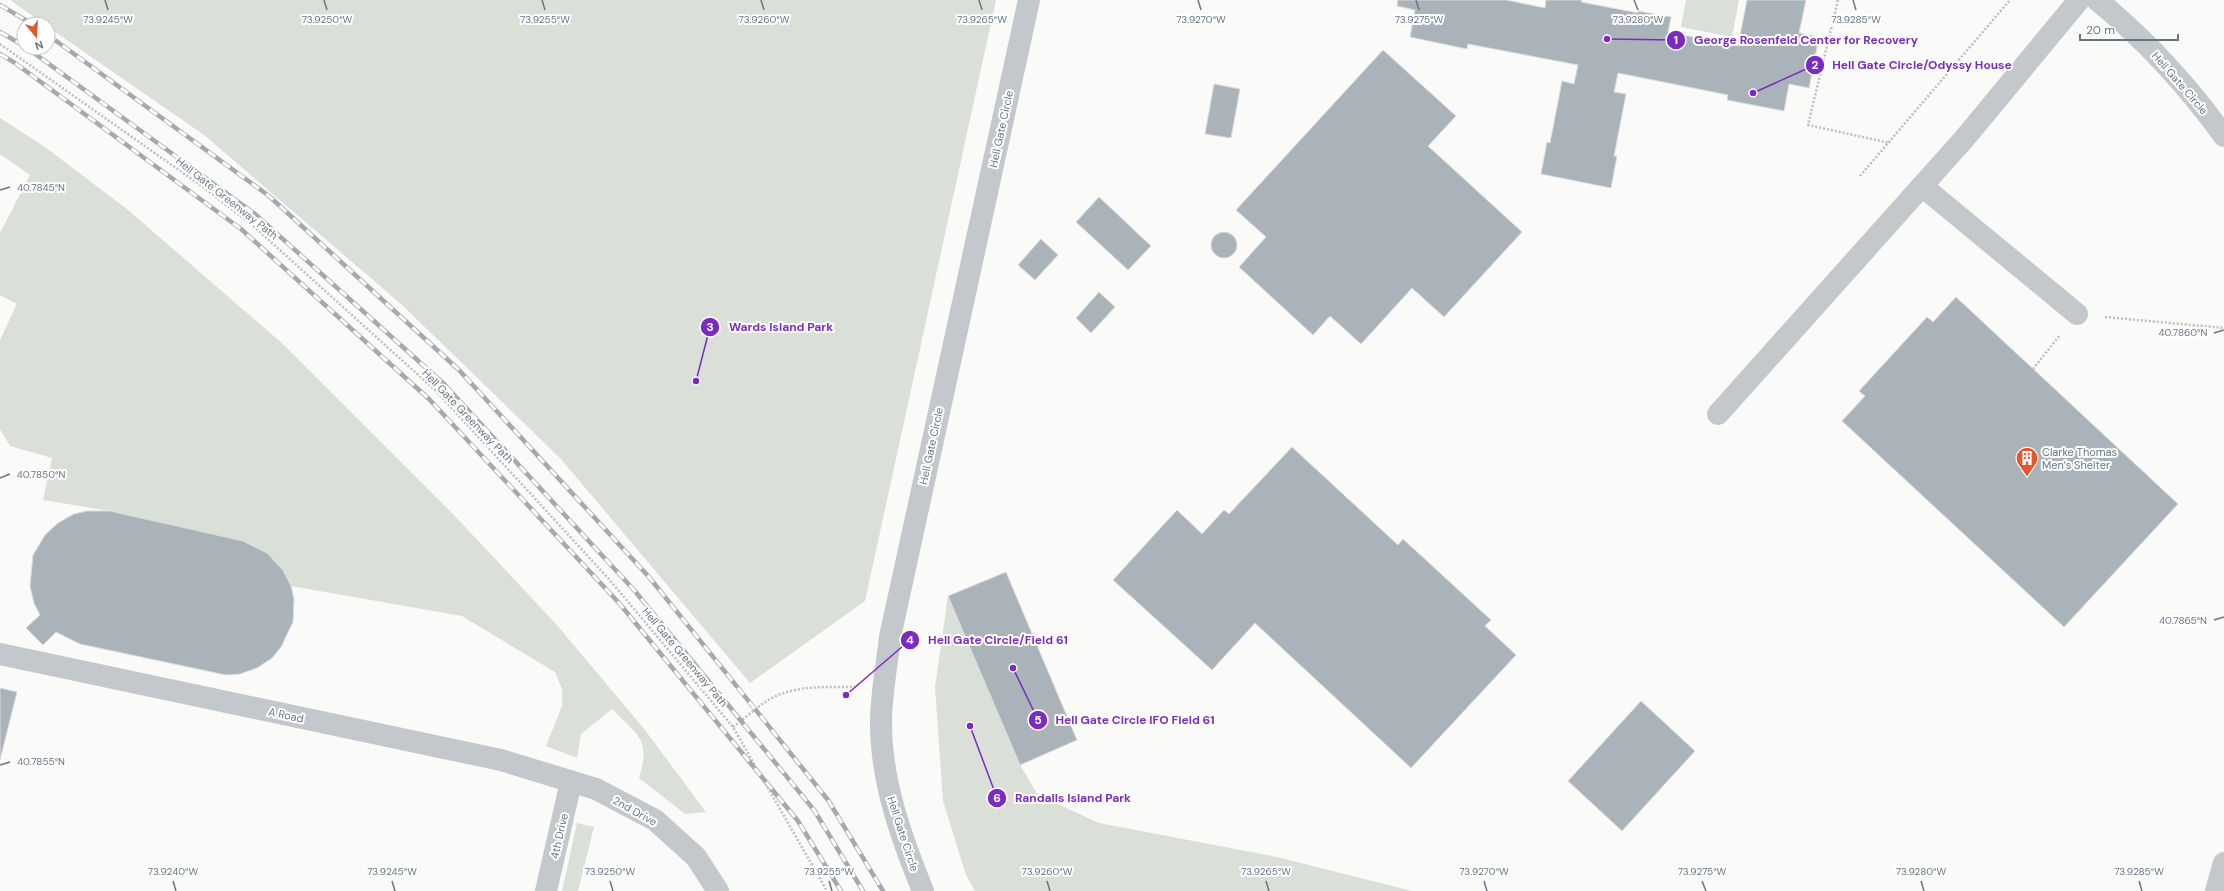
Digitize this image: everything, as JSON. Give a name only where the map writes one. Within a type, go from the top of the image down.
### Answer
[{"type":"street","name":"Hell Gate Circle","points":[[923,891],[893,809],[885,765],[881,722],[890,637],[1029,0]]},
{"type":"street","points":[[1718,414],[1964,139],[2079,0]]},
{"type":"street","name":"Hell Gate Circle","points":[[2097,0],[2123,21],[2160,57],[2194,95],[2224,136]]},
{"type":"street","points":[[1922,186],[2077,314]]},
{"type":"street","name":"A Road","points":[[0,654],[500,760],[571,782]]},
{"type":"street","name":"4th Drive","points":[[546,891],[571,782]]},
{"type":"street","name":"2nd Drive","points":[[571,782],[596,789],[655,820],[696,857],[718,891]]},
{"type":"street","points":[[2216,891],[2224,863]]},
{"type":"path","points":[[1838,0],[1808,125],[1890,143]]},
{"type":"path","points":[[1860,176],[1890,143],[2010,0]]},
{"type":"path","name":"Hell Gate Greenway Path","points":[[0,44],[203,187],[251,224],[436,391],[608,578],[733,728],[827,891]]},
{"type":"path","points":[[2033,369],[2077,314],[2224,328]]},
{"type":"path","points":[[733,728],[770,699],[809,687],[885,686]]},
{"type":"shaded area","points":[[10,0],[996,0],[865,601],[750,683],[560,458],[401,304],[204,135],[56,33],[56,16],[33,16]]},
{"type":"shaded area","points":[[1686,0],[1739,0],[1732,37],[1681,27]]},
{"type":"shaded area","points":[[0,118],[45,147],[128,210],[283,344],[453,514],[556,624],[645,730],[706,812],[685,814],[639,778],[644,754],[643,746],[635,732],[612,709],[581,734],[577,758],[546,746],[562,706],[562,689],[555,672],[462,616],[291,586],[283,570],[274,559],[251,544],[110,511],[43,500],[52,458],[10,446],[0,429],[0,340],[17,304],[0,295],[0,233],[30,175],[0,154]]},
{"type":"shaded area","points":[[948,596],[1020,765],[1038,795],[1099,823],[1277,857],[1412,891],[975,891],[966,875],[943,801],[935,687]]},
{"type":"shaded area","points":[[577,823],[594,827],[578,891],[562,891]]},
{"type":"building","points":[[1398,0],[1506,0],[1545,8],[1546,0],[1582,0],[1581,2],[1638,13],[1638,11],[1671,17],[1668,32],[1738,46],[1747,0],[1806,0],[1799,33],[1819,37],[1809,88],[1789,84],[1784,111],[1727,100],[1728,95],[1618,73],[1614,92],[1626,94],[1614,156],[1617,156],[1611,188],[1541,174],[1547,142],[1550,143],[1562,81],[1574,84],[1578,65],[1468,44],[1467,49],[1410,37],[1415,10],[1397,6]]},
{"type":"building","points":[[1383,50],[1456,116],[1428,146],[1522,232],[1444,317],[1412,288],[1361,344],[1330,316],[1313,335],[1239,267],[1266,237],[1236,210]]},
{"type":"building","points":[[1214,84],[1240,89],[1231,138],[1205,134]]},
{"type":"building","points":[[1099,197],[1151,246],[1128,270],[1076,222]]},
{"type":"building","points":[[1224,232],[1233,236],[1237,245],[1233,254],[1224,258],[1215,254],[1211,245],[1215,236]]},
{"type":"building","points":[[1041,239],[1058,255],[1035,280],[1018,265]]},
{"type":"building","points":[[1099,292],[1115,307],[1091,333],[1076,318]]},
{"type":"building","name":"Clarke Thomas Men’s Shelter","points":[[1956,297],[2178,504],[2064,627],[1842,421],[1865,396],[1859,391],[1927,317],[1933,322]]},
{"type":"building","points":[[1292,447],[1398,545],[1403,539],[1491,620],[1485,626],[1516,655],[1411,768],[1255,623],[1212,670],[1113,580],[1177,510],[1202,534],[1224,510],[1229,514]]},
{"type":"building","points":[[87,511],[110,511],[243,541],[267,553],[283,570],[291,586],[294,599],[293,622],[281,647],[272,658],[257,668],[240,674],[226,675],[80,644],[56,632],[43,645],[26,628],[40,615],[34,603],[30,586],[33,555],[45,535],[58,523],[74,514]]},
{"type":"building","points":[[1006,572],[1077,740],[1020,765],[948,596]]},
{"type":"building","points":[[0,688],[17,692],[0,760]]},
{"type":"building","points":[[1641,701],[1695,751],[1622,831],[1568,781]]},
{"type":"railway","points":[[0,5],[19,16]]},
{"type":"railway","points":[[0,32],[16,41]]},
{"type":"railway","points":[[56,41],[269,196],[459,370],[649,577],[828,800],[883,891]]},
{"type":"railway","points":[[0,54],[15,63],[241,229],[429,399],[619,603],[798,821],[841,891]]},
{"type":"railway","points":[[38,56],[255,214],[444,384],[634,590],[814,810],[863,891]]},
{"type":"place","name":"George Rosenfeld Center for Recovery","points":[[1607,39]]},
{"type":"place","name":"Hell Gate Circle/Odyssy House","points":[[1753,93]]},
{"type":"place","name":"Wards Island Park","points":[[696,381]]},
{"type":"place","name":"Clarke Thomas Men’s Shelter","points":[[2027,478]]},
{"type":"place","name":"Hell Gate Circle IFO Field 61","points":[[1013,668]]},
{"type":"place","name":"Hell Gate Circle/Field 61","points":[[846,695]]},
{"type":"place","name":"Randalls Island Park","points":[[970,726]]}]
